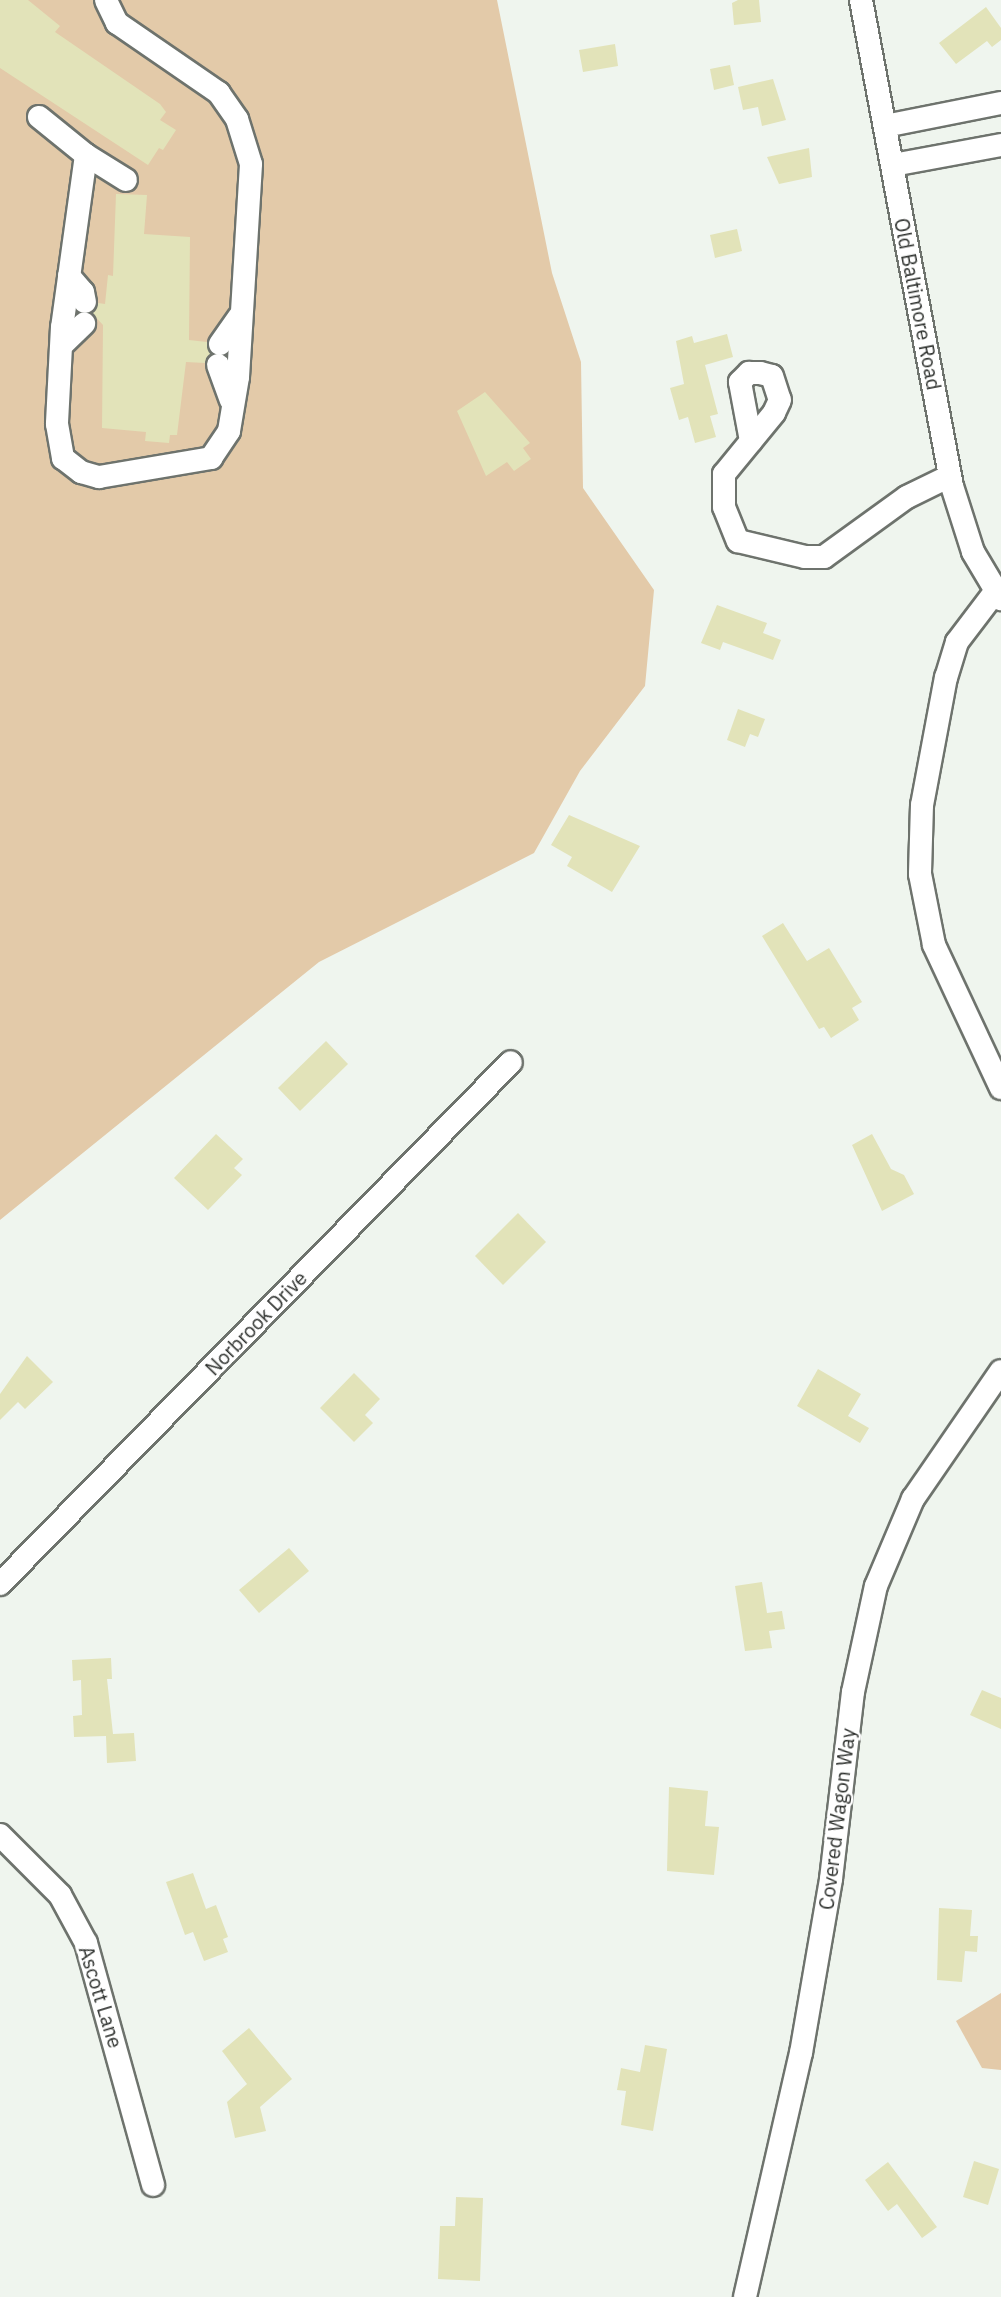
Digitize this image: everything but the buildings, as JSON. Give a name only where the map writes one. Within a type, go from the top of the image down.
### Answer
[{"type":"street","points":[[86,155],[69,276],[59,448],[71,466],[89,476],[211,458],[229,431],[231,400],[238,377],[239,317],[251,164],[237,119],[203,79],[117,23],[106,0]]},
{"type":"street","name":"Old Baltimore Road","points":[[861,0],[950,476],[973,552],[998,595]]},
{"type":"street","points":[[885,126],[1001,103]]},
{"type":"street","points":[[39,117],[86,155],[126,180]]},
{"type":"street","points":[[893,165],[1001,145]]},
{"type":"street","points":[[64,343],[77,336],[84,313],[83,292],[69,276]]},
{"type":"street","points":[[231,400],[219,354],[239,317]]},
{"type":"street","points":[[751,441],[724,474],[722,488],[730,529],[738,541],[806,557],[824,557],[907,497],[950,476]]},
{"type":"street","points":[[998,595],[957,642],[946,677],[922,805],[920,874],[934,945],[1001,1088]]},
{"type":"street","name":"Norbrook Drive","points":[[0,1584],[511,1062]]},
{"type":"street","name":"Covered Wagon Way","points":[[749,2295],[801,2053],[831,1879],[853,1692],[876,1586],[913,1499],[1001,1371]]},
{"type":"street","name":"Ascott Lane","points":[[0,1835],[60,1895],[86,1943],[153,2185]]},
{"type":"shaded area","points":[[0,0],[497,0],[552,273],[581,362],[583,488],[654,590],[645,686],[580,771],[534,853],[319,962],[0,1220]]},
{"type":"shaded area","points":[[1001,1993],[1001,2070],[982,2068],[956,2021]]}]
